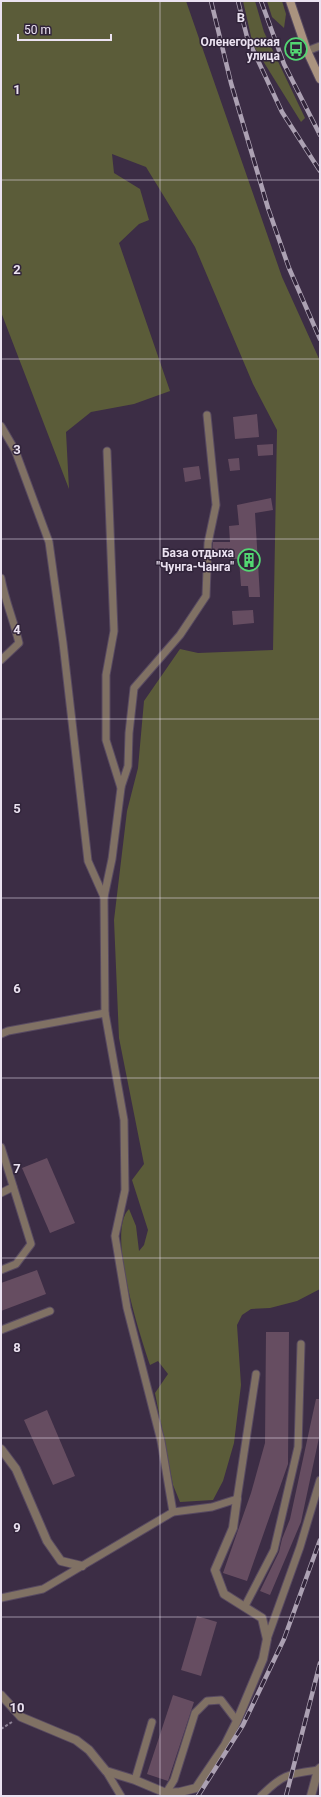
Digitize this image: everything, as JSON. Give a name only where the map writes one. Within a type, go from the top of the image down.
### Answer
[{"type":"street","points":[[290,1],[320,79]]},
{"type":"street","points":[[1,1449],[16,1469],[48,1541],[61,1561],[82,1566]]},
{"type":"street","points":[[1,1695],[21,1717],[76,1740],[89,1750],[106,1771],[136,1780],[166,1793],[196,1788],[225,1745],[237,1721],[263,1659],[267,1639],[262,1618],[224,1594],[215,1570],[233,1528],[237,1499]]},
{"type":"street","points":[[311,1796],[319,1769]]},
{"type":"lane","points":[[308,51],[320,46]]},
{"type":"lane","points":[[173,1512],[161,1441],[126,1308],[115,1236],[125,1190],[124,1120],[105,1013],[104,898],[112,859],[121,788],[128,766],[129,733],[134,688],[180,635],[206,596],[208,543],[216,505],[207,415]]},
{"type":"lane","points":[[1,426],[15,450],[49,542],[63,643],[88,861],[104,898]]},
{"type":"lane","points":[[107,451],[114,632],[106,675],[106,740],[121,788]]},
{"type":"lane","points":[[1,578],[4,595],[16,629],[19,643],[1,660]]},
{"type":"lane","points":[[1,1034],[8,1031],[105,1013]]},
{"type":"lane","points":[[1,1147],[31,1244],[16,1264],[1,1270]]},
{"type":"lane","points":[[1,1193],[13,1187]]},
{"type":"lane","points":[[1,1330],[50,1312]]},
{"type":"lane","points":[[245,1606],[274,1550],[298,1447],[301,1344]]},
{"type":"lane","points":[[1,1598],[43,1589],[173,1512],[212,1507],[237,1499],[256,1374]]},
{"type":"lane","points":[[267,1639],[300,1547],[320,1480]]},
{"type":"lane","points":[[166,1793],[174,1780],[195,1713],[208,1701],[221,1700],[237,1721]]},
{"type":"lane","points":[[136,1780],[152,1722]]},
{"type":"lane","points":[[261,1796],[276,1781],[282,1778],[293,1773],[319,1769]]},
{"type":"lane","points":[[106,1771],[121,1796]]},
{"type":"path","points":[[1,1729],[21,1717]]},
{"type":"green space","points":[[1,1],[186,1],[282,277],[320,361],[320,1289],[297,1301],[270,1308],[251,1309],[242,1315],[237,1325],[241,1385],[234,1443],[223,1481],[213,1500],[180,1502],[173,1485],[155,1393],[168,1374],[158,1361],[150,1365],[133,1309],[123,1261],[121,1239],[123,1221],[129,1209],[136,1226],[139,1251],[144,1245],[148,1230],[132,1180],[144,1164],[119,1038],[114,920],[127,811],[138,768],[144,701],[180,649],[198,653],[273,650],[277,430],[253,384],[195,247],[146,167],[112,154],[114,173],[140,189],[149,220],[139,224],[119,243],[170,391],[134,404],[91,412],[66,432],[69,489],[1,312]]},
{"type":"green space","points":[[243,1],[255,1],[264,32],[305,118],[301,122],[253,45]]},
{"type":"green space","points":[[267,1],[282,1],[286,14],[284,28],[272,17]]},
{"type":"building","points":[[257,414],[259,437],[235,439],[233,417]]},
{"type":"building","points":[[273,444],[273,455],[258,456],[257,445]]},
{"type":"building","points":[[239,458],[240,470],[230,471],[228,459]]},
{"type":"building","points":[[199,466],[201,479],[185,482],[183,468]]},
{"type":"building","points":[[271,498],[273,510],[255,513],[260,597],[249,597],[248,586],[241,586],[239,559],[212,558],[213,542],[230,542],[229,526],[239,525],[237,505]]},
{"type":"building","points":[[253,610],[254,623],[233,625],[232,611]]},
{"type":"building","points":[[47,1158],[75,1223],[50,1233],[22,1168]]},
{"type":"building","points":[[37,1270],[46,1294],[1,1311],[1,1283]]},
{"type":"building","points":[[266,1332],[289,1332],[288,1464],[247,1581],[223,1573],[251,1493],[265,1443]]},
{"type":"building","points":[[316,1399],[320,1399],[320,1433],[301,1522],[270,1595],[260,1591],[279,1552],[282,1539],[290,1519]]},
{"type":"building","points":[[47,1410],[75,1476],[53,1485],[24,1420]]},
{"type":"building","points":[[197,1616],[217,1622],[201,1676],[181,1670]]},
{"type":"building","points":[[173,1695],[194,1702],[168,1781],[147,1774]]},
{"type":"railway","points":[[211,1],[231,83],[268,208],[289,268],[320,339]]},
{"type":"railway","points":[[238,1],[247,37],[282,112],[320,171]]},
{"type":"railway","points":[[261,1],[284,64],[320,135]]},
{"type":"railway","points":[[198,1796],[243,1725],[284,1639],[320,1540]]},
{"type":"railway","points":[[286,1796],[320,1663]]},
{"type":"place","name":"Оленегорская улица","points":[[296,49]]},
{"type":"place","name":"База отдыха \"Чунга-Чанга\"","points":[[249,560]]}]
